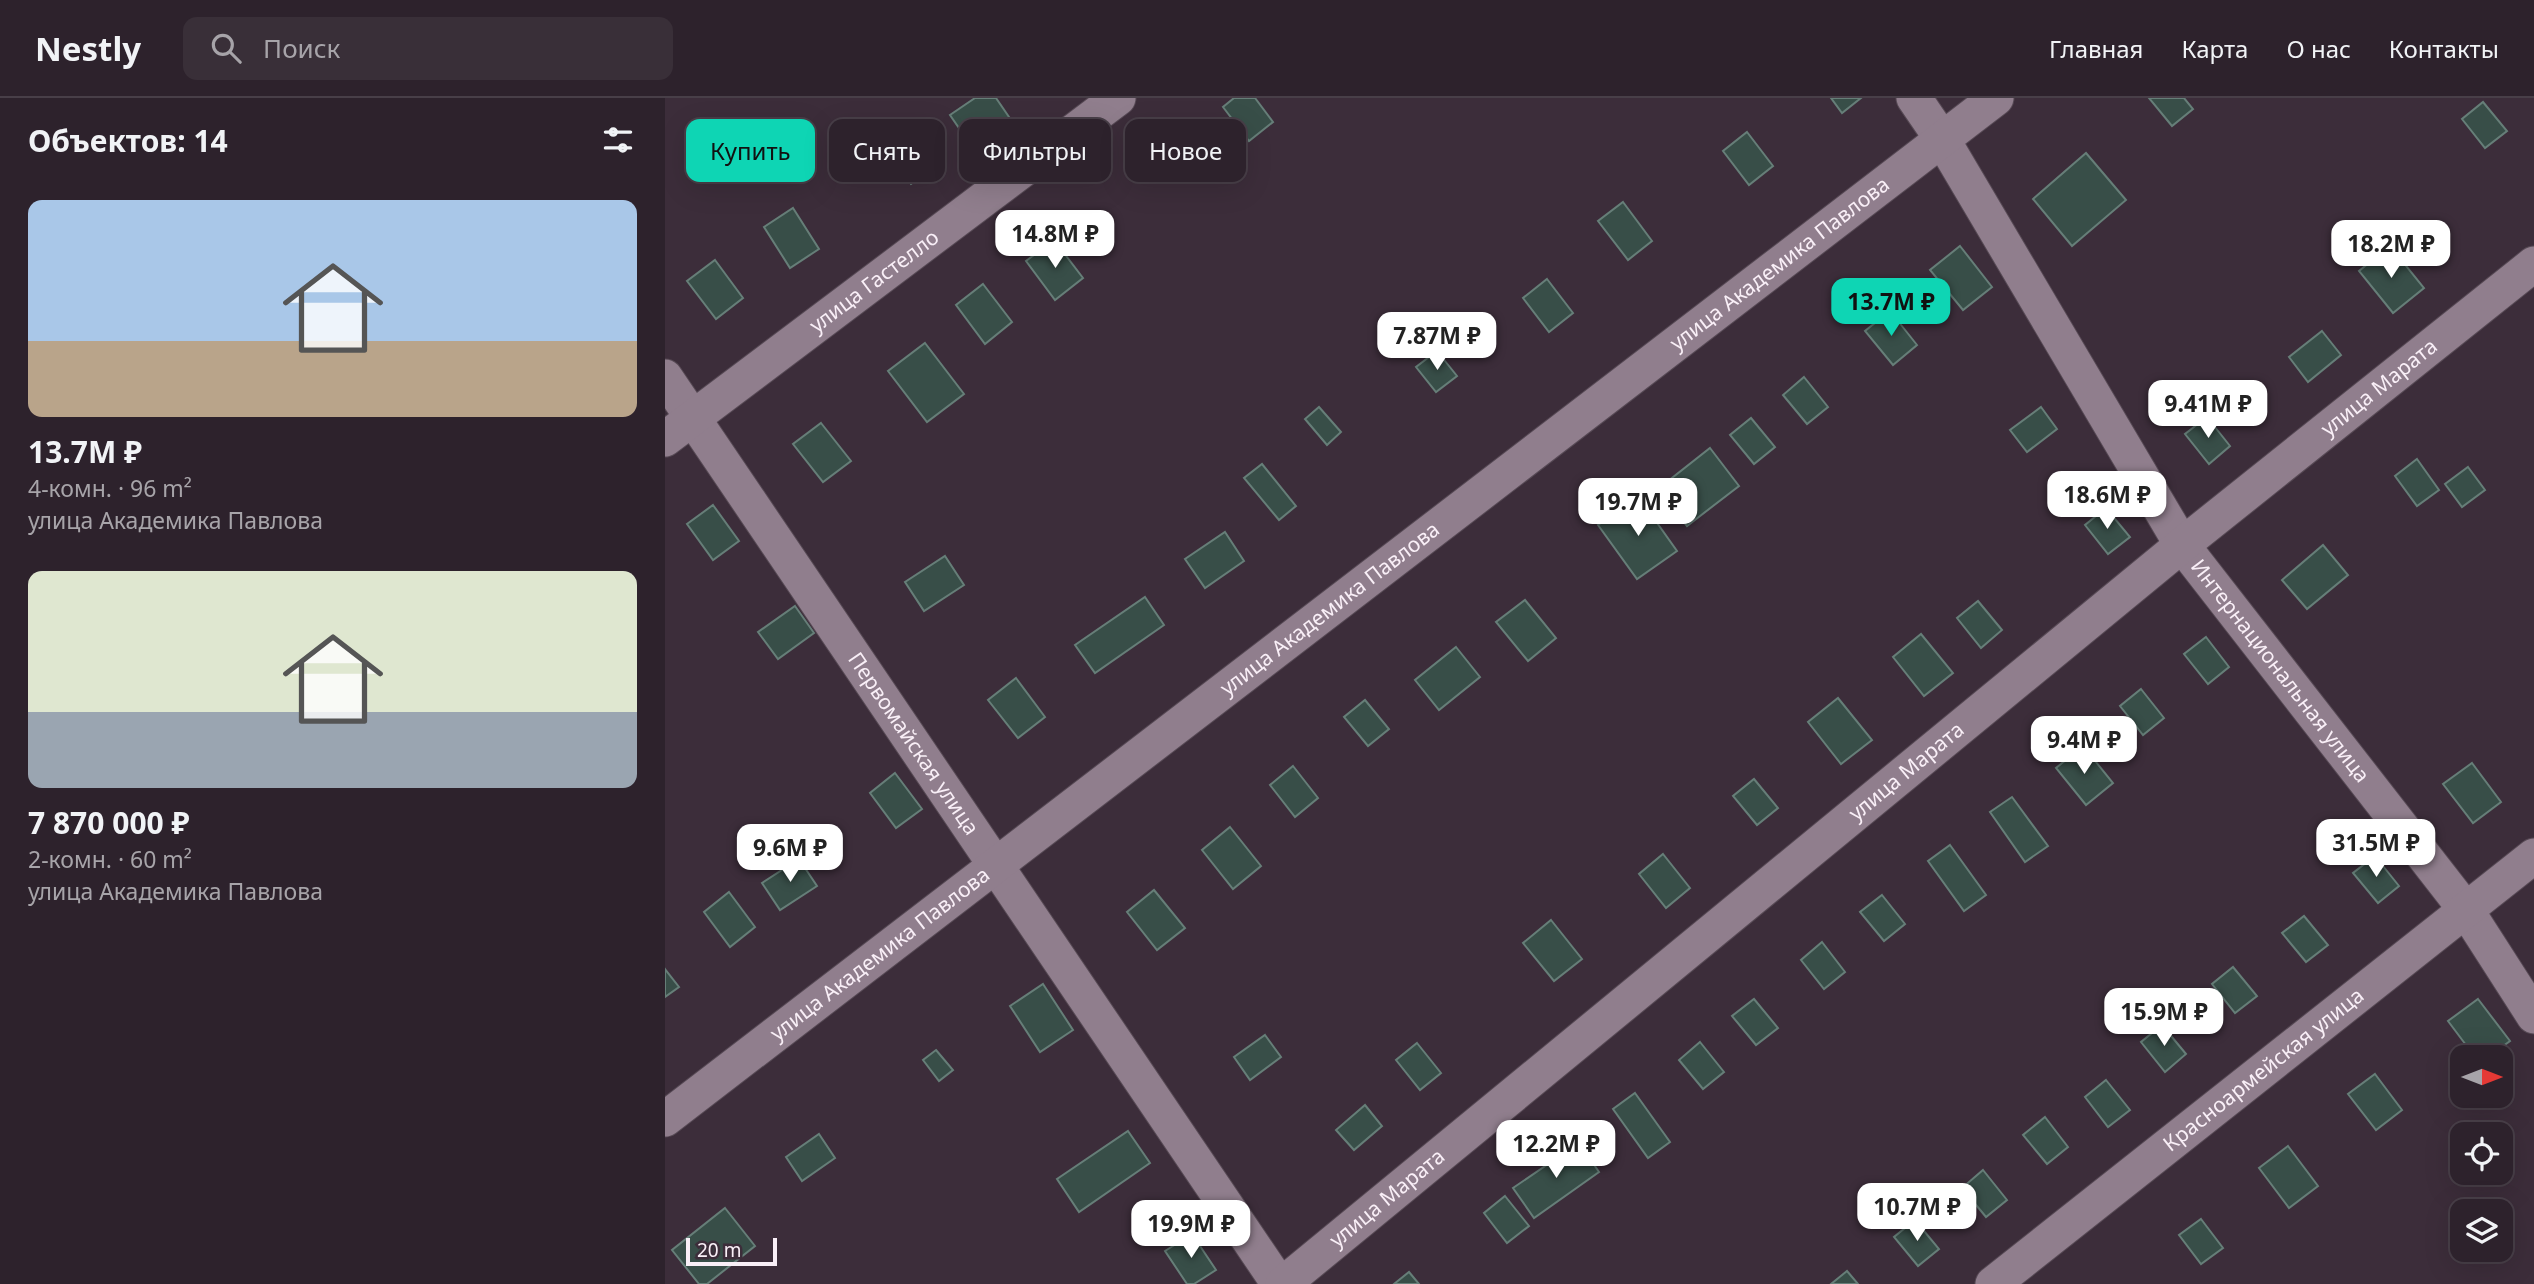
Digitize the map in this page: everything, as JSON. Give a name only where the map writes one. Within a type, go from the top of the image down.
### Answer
[{"type":"street","name":"улица Гастелло","points":[[665,439],[1118,98]]},
{"type":"street","name":"Интернациональная улица","points":[[1914,98],[1942,139],[2182,545],[2466,911],[2534,1016]]},
{"type":"street","name":"улица Академика Павлова","points":[[665,1119],[1996,98]]},
{"type":"street","name":"улица Марата","points":[[1281,1284],[2182,545],[2534,264]]},
{"type":"street","name":"Первомайская улица","points":[[665,377],[1281,1284]]},
{"type":"street","name":"Красноармейская улица","points":[[1993,1284],[2534,856]]},
{"type":"building","points":[[975,98],[996,98],[1009,117],[959,119],[959,128],[950,115]]},
{"type":"building","points":[[1234,98],[1255,98],[1273,122],[1249,141],[1246,137],[1246,119],[1232,119],[1223,107]]},
{"type":"building","points":[[1831,98],[1861,98],[1842,113]]},
{"type":"building","points":[[2149,98],[2184,98],[2193,109],[2172,126]]},
{"type":"building","points":[[2483,102],[2507,131],[2485,148],[2462,119]]},
{"type":"building","points":[[1747,132],[1773,166],[1749,185],[1723,151]]},
{"type":"building","points":[[2086,153],[2126,200],[2072,246],[2033,199]]},
{"type":"building","points":[[1623,202],[1652,241],[1628,260],[1598,221]]},
{"type":"building","points":[[793,208],[819,249],[790,268],[764,227]]},
{"type":"building","points":[[1054,240],[1083,278],[1055,300],[1026,261]]},
{"type":"building","points":[[1960,246],[1992,287],[1963,310],[1930,270]]},
{"type":"building","points":[[2390,246],[2424,288],[2393,313],[2359,271]]},
{"type":"building","points":[[715,260],[743,298],[716,319],[687,281]]},
{"type":"building","points":[[1547,279],[1573,313],[1549,332],[1523,298]]},
{"type":"building","points":[[983,284],[1012,322],[985,344],[956,305]]},
{"type":"building","points":[[1890,311],[1917,345],[1893,365],[1865,331]]},
{"type":"building","points":[[2322,331],[2341,355],[2308,382],[2289,357]]},
{"type":"building","points":[[925,343],[964,394],[927,422],[888,371]]},
{"type":"building","points":[[1437,351],[1457,376],[1436,392],[1416,367]]},
{"type":"building","points":[[1804,377],[1828,407],[1807,424],[1783,395]]},
{"type":"building","points":[[1319,407],[1341,432],[1327,445],[1305,419]]},
{"type":"building","points":[[2041,407],[2057,429],[2027,452],[2010,430]]},
{"type":"building","points":[[2207,417],[2230,446],[2209,464],[2185,434]]},
{"type":"building","points":[[1751,418],[1775,447],[1754,464],[1730,435]]},
{"type":"building","points":[[821,423],[851,461],[823,482],[793,444]]},
{"type":"building","points":[[1710,448],[1739,486],[1687,526],[1658,489]]},
{"type":"building","points":[[2417,459],[2439,490],[2417,506],[2395,476]]},
{"type":"building","points":[[1262,464],[1296,506],[1279,520],[1244,478]]},
{"type":"building","points":[[2468,467],[2485,490],[2462,507],[2445,484]]},
{"type":"building","points":[[1638,496],[1677,551],[1637,579],[1598,525]]},
{"type":"building","points":[[713,505],[739,541],[713,560],[687,524]]},
{"type":"building","points":[[2106,508],[2130,537],[2108,554],[2085,525]]},
{"type":"building","points":[[1225,532],[1244,561],[1205,588],[1185,559]]},
{"type":"building","points":[[2323,545],[2348,575],[2307,609],[2282,580]]},
{"type":"building","points":[[945,556],[964,585],[924,611],[905,582]]},
{"type":"building","points":[[1145,597],[1164,625],[1095,673],[1075,645]]},
{"type":"building","points":[[1525,600],[1556,638],[1528,661],[1496,622]]},
{"type":"building","points":[[1978,601],[2002,630],[1981,648],[1957,618]]},
{"type":"building","points":[[795,606],[814,633],[778,659],[758,632]]},
{"type":"building","points":[[1921,634],[1953,673],[1924,696],[1893,657]]},
{"type":"building","points":[[2206,637],[2229,667],[2208,684],[2184,654]]},
{"type":"building","points":[[1456,647],[1480,677],[1439,710],[1415,680]]},
{"type":"building","points":[[1016,678],[1045,717],[1018,738],[988,700]]},
{"type":"building","points":[[2141,689],[2164,718],[2143,735],[2120,706]]},
{"type":"building","points":[[1838,698],[1872,740],[1841,764],[1808,722]]},
{"type":"building","points":[[1365,700],[1389,729],[1368,746],[1344,717]]},
{"type":"building","points":[[2083,746],[2113,783],[2086,805],[2056,768]]},
{"type":"building","points":[[2472,763],[2501,802],[2473,823],[2443,784]]},
{"type":"building","points":[[1293,766],[1318,798],[1295,817],[1270,785]]},
{"type":"building","points":[[895,773],[922,809],[896,828],[870,793]]},
{"type":"building","points":[[1754,779],[1778,808],[1757,825],[1733,796]]},
{"type":"building","points":[[2012,797],[2048,846],[2025,862],[1990,812]]},
{"type":"building","points":[[1230,827],[1261,866],[1233,889],[1202,850]]},
{"type":"building","points":[[1950,845],[1986,895],[1964,911],[1928,861]]},
{"type":"building","points":[[1663,854],[1690,888],[1666,908],[1639,874]]},
{"type":"building","points":[[2375,856],[2399,886],[2378,903],[2353,873]]},
{"type":"building","points":[[799,859],[817,886],[780,910],[762,883]]},
{"type":"building","points":[[1154,890],[1185,928],[1157,950],[1127,912]]},
{"type":"building","points":[[729,892],[755,927],[730,947],[704,912]]},
{"type":"building","points":[[1882,895],[1905,924],[1884,941],[1860,912]]},
{"type":"building","points":[[2304,916],[2328,945],[2306,962],[2282,933]]},
{"type":"building","points":[[1551,920],[1582,959],[1554,981],[1523,943]]},
{"type":"building","points":[[1822,942],[1845,972],[1824,989],[1801,960]]},
{"type":"building","points":[[2233,967],[2257,996],[2235,1013],[2212,984]]},
{"type":"building","points":[[665,969],[679,987],[665,997]]},
{"type":"building","points":[[1043,984],[1073,1030],[1040,1052],[1010,1006]]},
{"type":"building","points":[[1754,999],[1778,1028],[1756,1045],[1732,1016]]},
{"type":"building","points":[[2478,999],[2510,1041],[2504,1045],[2466,1045],[2448,1021]]},
{"type":"building","points":[[2162,1025],[2186,1054],[2165,1072],[2141,1042]]},
{"type":"building","points":[[1265,1035],[1281,1057],[1250,1080],[1234,1057]]},
{"type":"building","points":[[1700,1042],[1724,1072],[1703,1089],[1679,1060]]},
{"type":"building","points":[[1417,1043],[1441,1073],[1420,1090],[1396,1060]]},
{"type":"building","points":[[936,1050],[953,1070],[939,1081],[923,1060]]},
{"type":"building","points":[[2375,1074],[2402,1110],[2376,1130],[2348,1094]]},
{"type":"building","points":[[2106,1080],[2130,1110],[2108,1127],[2085,1097]]},
{"type":"building","points":[[1635,1093],[1670,1142],[1648,1158],[1613,1109]]},
{"type":"building","points":[[1365,1105],[1382,1126],[1354,1150],[1336,1130]]},
{"type":"building","points":[[2045,1117],[2068,1147],[2047,1164],[2023,1135]]},
{"type":"building","points":[[1128,1131],[1150,1163],[1079,1212],[1057,1179]]},
{"type":"building","points":[[819,1134],[835,1158],[802,1181],[786,1157]]},
{"type":"building","points":[[1579,1143],[1599,1172],[1534,1218],[1513,1188]]},
{"type":"building","points":[[2288,1146],[2318,1186],[2289,1208],[2259,1168]]},
{"type":"building","points":[[1983,1170],[2007,1200],[1986,1217],[1962,1188]]},
{"type":"building","points":[[1505,1196],[1529,1226],[1507,1243],[1484,1213]]},
{"type":"building","points":[[725,1208],[755,1246],[707,1284],[699,1284],[672,1250]]},
{"type":"building","points":[[2201,1219],[2223,1248],[2201,1264],[2179,1235]]},
{"type":"building","points":[[1915,1220],[1939,1249],[1918,1266],[1894,1237]]},
{"type":"building","points":[[1192,1234],[1216,1270],[1194,1284],[1187,1284],[1165,1251]]},
{"type":"building","points":[[1847,1271],[1858,1284],[1831,1284]]},
{"type":"building","points":[[1409,1272],[1419,1284],[1394,1284]]}]
